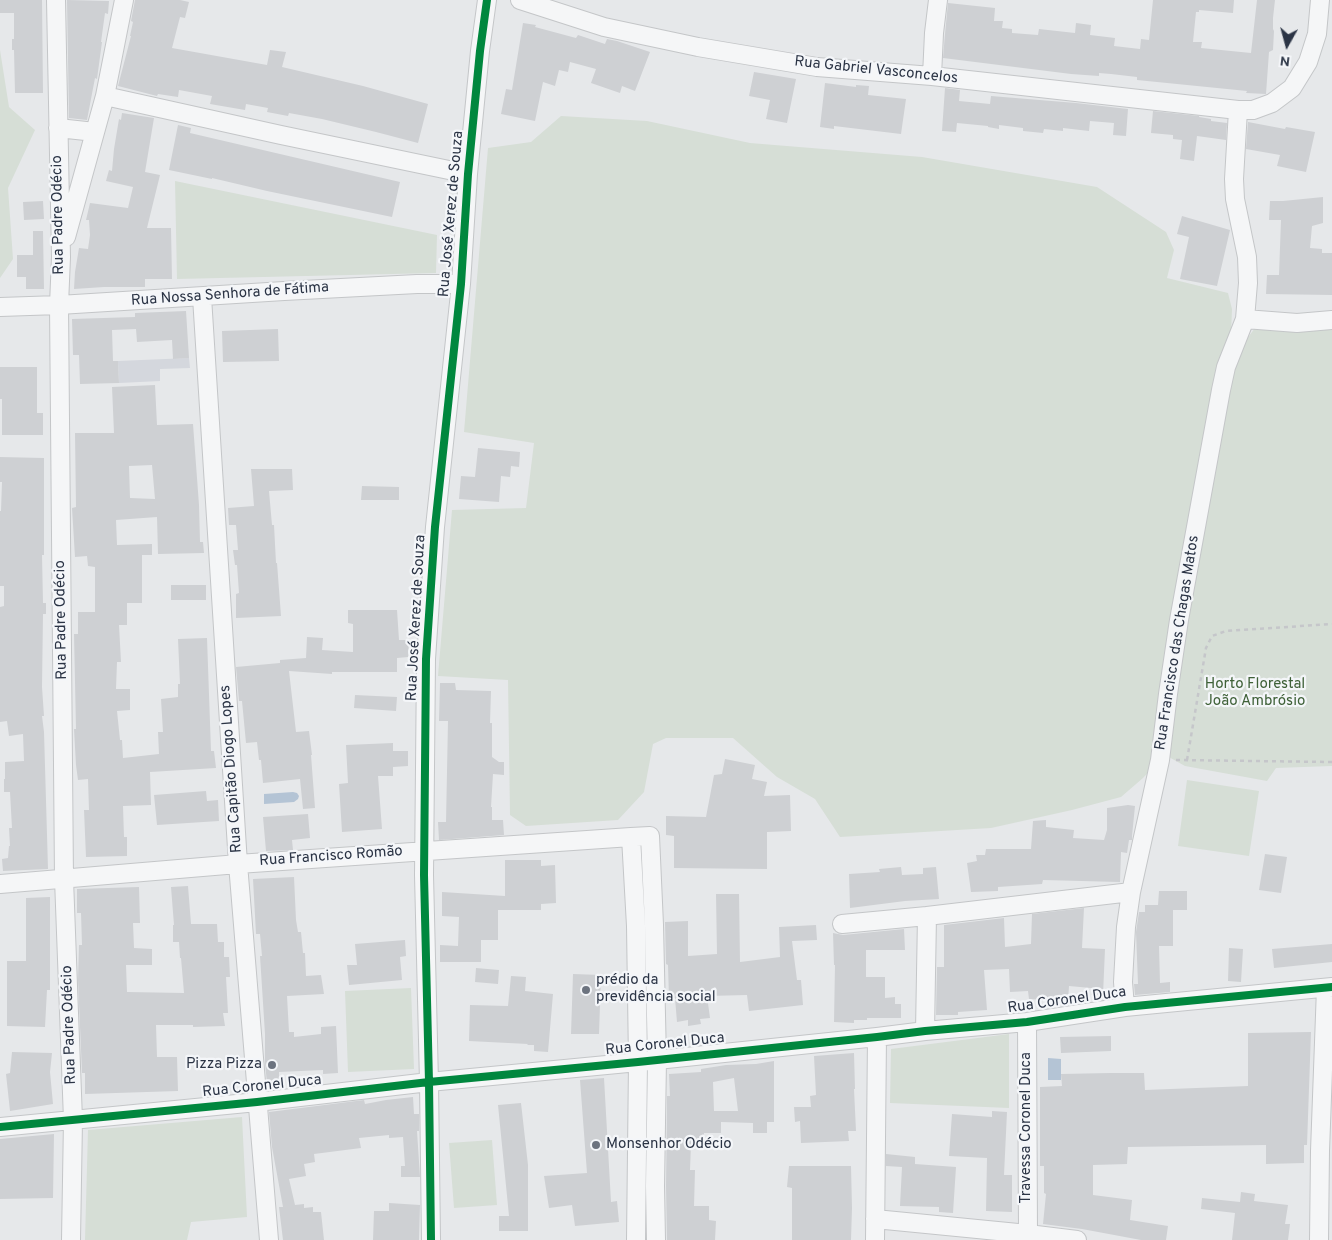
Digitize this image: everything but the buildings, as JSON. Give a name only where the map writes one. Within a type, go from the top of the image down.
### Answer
[{"type":"street","name":"Rua Padre Odécio","points":[[56,0],[61,256],[59,305],[64,879],[73,1120],[71,1240]]},
{"type":"street","points":[[61,256],[105,96],[124,0]]},
{"type":"street","name":"Rua José Xerez de Souza","points":[[431,1240],[424,851],[426,659],[435,527],[461,284],[468,174],[487,0]]},
{"type":"street","name":"Rua Gabriel Vasconcelos","points":[[520,0],[604,27],[698,47],[817,67],[932,76],[1238,110],[1253,110],[1272,103],[1292,88],[1308,62],[1318,34],[1320,0]]},
{"type":"street","points":[[932,76],[938,0]]},
{"type":"street","points":[[105,96],[468,174]]},
{"type":"street","name":"Rua Francisco das Chagas Matos","points":[[1125,1007],[1123,982],[1126,927],[1131,892],[1160,760],[1179,620],[1221,390],[1226,367],[1245,319],[1248,256],[1235,199],[1234,179],[1238,110]]},
{"type":"street","points":[[58,128],[95,132]]},
{"type":"street","name":"Rua Nossa Senhora de Fátima","points":[[0,307],[417,284],[461,284]]},
{"type":"street","name":"Rua Capitão Diogo Lopes","points":[[202,297],[238,864],[269,1240]]},
{"type":"street","points":[[1245,319],[1296,323],[1332,320]]},
{"type":"street","points":[[636,1240],[638,1062],[636,926],[632,836],[650,836],[657,1060],[656,1240]]},
{"type":"street","name":"Rua Francisco Romão","points":[[0,884],[238,864],[632,836]]},
{"type":"street","points":[[842,924],[1131,892]]},
{"type":"street","points":[[925,1031],[927,916]]},
{"type":"street","points":[[636,926],[654,925]]},
{"type":"street","points":[[1319,1240],[1320,1151],[1329,988]]},
{"type":"street","name":"Rua Coronel Duca","points":[[0,1127],[877,1038],[925,1031],[1027,1022],[1125,1007],[1329,988]]},
{"type":"street","name":"Travessa Coronel Duca","points":[[1027,1022],[1028,1234]]},
{"type":"street","points":[[875,1240],[877,1038]]},
{"type":"street","points":[[636,1187],[655,1186]]},
{"type":"street","points":[[875,1219],[1069,1239]]},
{"type":"path","points":[[1332,624],[1226,631],[1212,636],[1206,648],[1187,760],[1332,762]]},
{"type":"shaded area","points":[[189,358],[190,368],[160,369],[160,381],[119,383],[118,361]]},
{"type":"green space","points":[[0,50],[9,107],[35,130],[8,188],[13,259],[0,278]]},
{"type":"green space","points":[[561,116],[647,121],[750,143],[922,157],[1097,187],[1166,232],[1174,250],[1167,278],[1228,293],[1232,309],[1231,335],[1160,760],[1121,797],[991,828],[840,837],[815,799],[777,777],[733,738],[666,738],[653,744],[644,792],[618,820],[526,826],[510,815],[508,680],[438,676],[452,510],[526,508],[534,443],[464,432],[488,148],[531,142]]},
{"type":"green space","points":[[175,181],[437,235],[436,273],[177,279]]},
{"type":"green space","name":"Horto Florestal João Ambrósio","points":[[1332,326],[1332,766],[1276,768],[1267,781],[1185,766],[1167,756],[1229,377],[1240,348],[1255,328]]},
{"type":"green space","points":[[1187,780],[1259,791],[1249,856],[1178,846]]},
{"type":"green space","points":[[411,988],[414,1069],[348,1072],[345,991]]},
{"type":"green space","points":[[1009,1034],[1009,1108],[890,1103],[891,1049]]},
{"type":"green space","points":[[242,1117],[247,1217],[191,1222],[187,1240],[85,1240],[88,1130]]},
{"type":"green space","points":[[492,1140],[497,1205],[454,1208],[449,1143]]},
{"type":"water","points":[[293,792],[299,796],[294,802],[264,804],[264,794]]},
{"type":"water","points":[[1048,1058],[1061,1059],[1061,1080],[1048,1080]]},
{"type":"cycle path","points":[[431,1240],[424,875],[426,659],[435,527],[461,284],[468,174],[487,0]]},
{"type":"cycle path","points":[[0,1127],[1027,1022],[1125,1007],[1332,987]]},
{"type":"place","name":"prédio da previdência social","points":[[586,990]]},
{"type":"place","name":"Pizza Pizza","points":[[272,1065]]},
{"type":"place","name":"Monsenhor Odécio","points":[[596,1145]]}]
